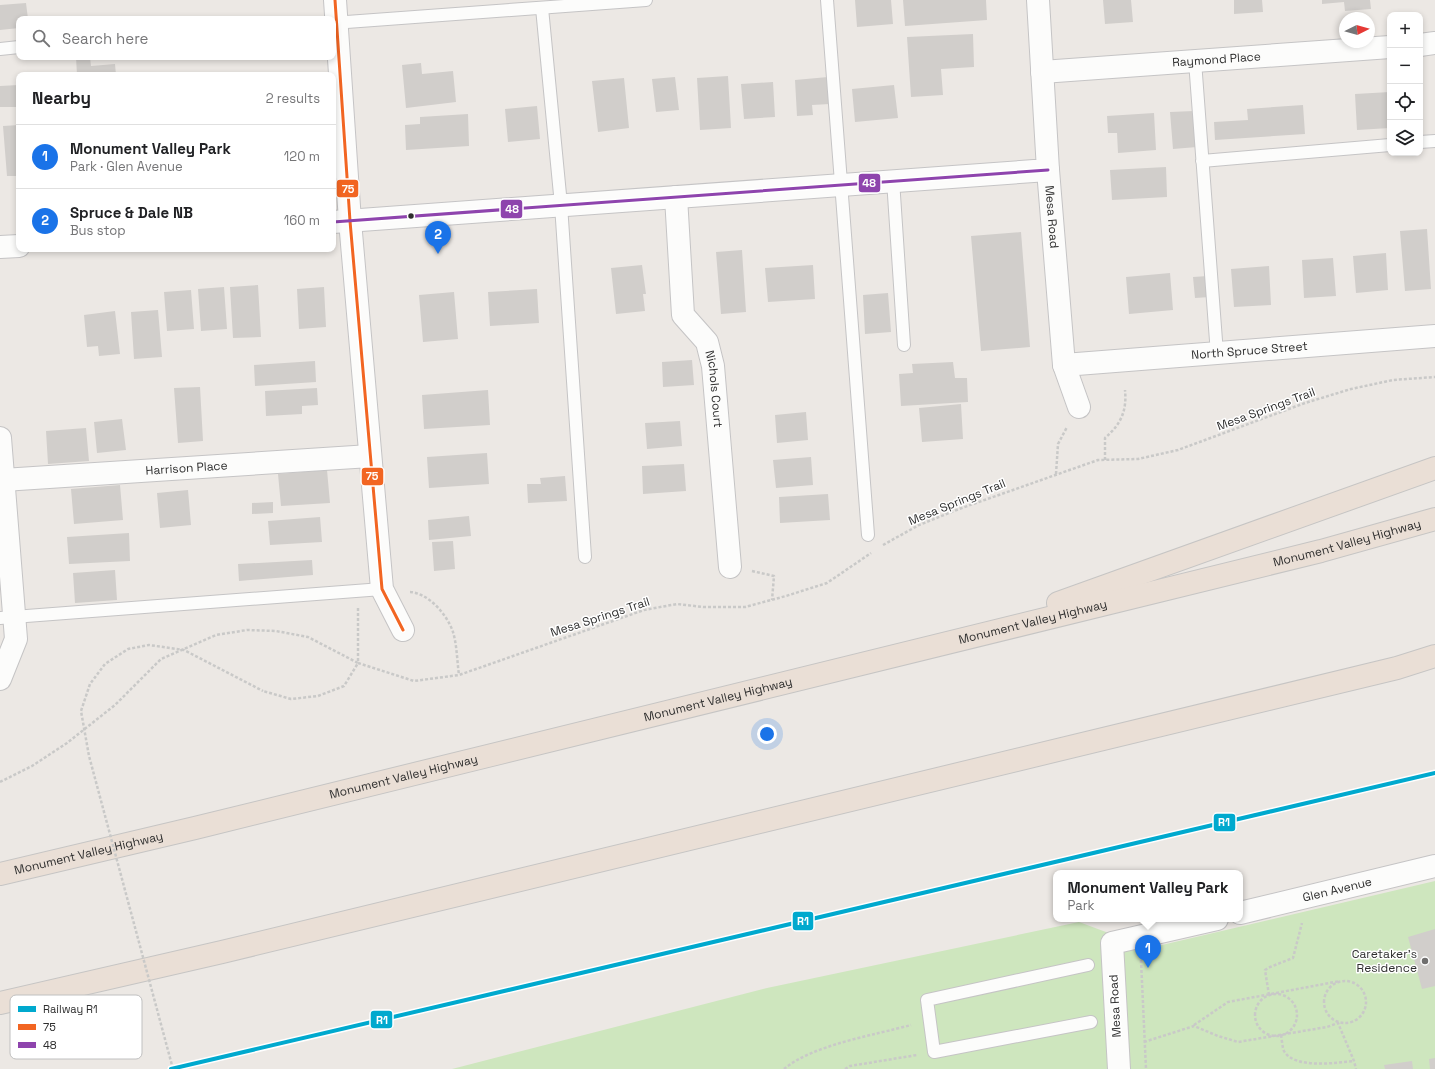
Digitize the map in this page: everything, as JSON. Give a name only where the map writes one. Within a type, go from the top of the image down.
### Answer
[{"type":"highway","points":[[950,642],[1435,468]]},
{"type":"highway","name":"Monument Valley Highway","points":[[0,874],[195,828],[1321,551],[1435,519]]},
{"type":"highway","points":[[1397,668],[1435,656]]},
{"type":"highway","points":[[35,995],[222,952],[1435,660]]},
{"type":"highway","points":[[0,1003],[10,1001]]},
{"type":"street","points":[[335,0],[335,16]]},
{"type":"street","name":"Mesa Road","points":[[1038,0],[1048,170],[1064,365],[1079,407]]},
{"type":"street","points":[[1423,44],[1435,43]]},
{"type":"street","name":"Raymond Place","points":[[1042,72],[1387,47]]},
{"type":"street","points":[[336,56],[341,222],[370,456],[382,589],[403,630]]},
{"type":"street","points":[[341,222],[893,180],[1048,170]]},
{"type":"street","name":"Nichols Court","points":[[676,197],[683,315],[707,342],[713,366],[730,567]]},
{"type":"street","points":[[0,247],[16,246]]},
{"type":"street","name":"North Spruce Street","points":[[1064,365],[1435,336]]},
{"type":"street","points":[[0,438],[7,618],[16,639],[0,679]]},
{"type":"street","name":"Harrison Place","points":[[1,480],[370,456]]},
{"type":"street","name":"Glen Avenue","points":[[1243,912],[1435,866]]},
{"type":"street","points":[[1140,938],[1205,922]]},
{"type":"street","name":"Mesa Road","points":[[1118,1069],[1112,943],[1140,938]]},
{"type":"lane","points":[[336,23],[646,0]]},
{"type":"lane","points":[[827,0],[868,535]]},
{"type":"lane","points":[[542,8],[560,205],[585,557]]},
{"type":"lane","points":[[0,49],[16,47]]},
{"type":"lane","points":[[1194,61],[1217,354]]},
{"type":"lane","points":[[1423,142],[1435,141]]},
{"type":"lane","points":[[1202,161],[1387,145]]},
{"type":"lane","points":[[893,180],[904,345]]},
{"type":"lane","points":[[7,618],[382,589]]},
{"type":"lane","points":[[1088,965],[927,1000],[934,1052],[1091,1022]]},
{"type":"path","name":"Mesa Springs Trail","points":[[879,548],[919,525],[1098,460],[1138,459],[1178,450],[1305,403],[1351,389],[1393,380],[1435,377]]},
{"type":"path","points":[[1105,460],[1105,438],[1116,428],[1124,415],[1125,390]]},
{"type":"path","points":[[1056,474],[1058,444],[1079,407]]},
{"type":"path","name":"Mesa Springs Trail","points":[[0,782],[32,766],[67,743],[115,705],[161,659],[216,635],[247,630],[276,630],[308,637],[358,663],[414,681],[459,675],[644,610],[677,604],[703,608],[745,607],[772,600],[827,583],[872,553]]},
{"type":"path","points":[[730,567],[774,576],[772,600]]},
{"type":"path","points":[[173,1069],[89,756],[81,711],[90,684],[105,664],[128,649],[149,644],[184,650],[263,692],[291,699],[318,696],[344,686],[358,663],[358,602],[382,589],[418,592],[437,606],[452,631],[459,675]]},
{"type":"path","points":[[1268,995],[1265,970],[1293,958],[1299,929],[1308,911],[1311,896]]},
{"type":"path","points":[[1140,938],[1146,1069]]},
{"type":"path","points":[[1144,1042],[1194,1026],[1228,1002],[1340,981],[1352,982],[1359,985],[1366,996],[1367,1006],[1361,1018],[1354,1022],[1345,1024],[1338,1023],[1330,1018],[1326,1011],[1324,1003],[1325,996],[1329,988],[1340,981]]},
{"type":"path","points":[[1268,995],[1283,995],[1293,1003],[1296,1009],[1296,1021],[1291,1028],[1281,1035],[1273,1036],[1264,1033],[1255,1021],[1255,1013],[1258,1003],[1268,995]]},
{"type":"path","points":[[784,1069],[791,1063],[829,1046],[930,1020]]},
{"type":"path","points":[[1194,1026],[1238,1042],[1327,1027],[1338,1023]]},
{"type":"path","points":[[1338,1023],[1356,1069]]},
{"type":"path","points":[[1281,1035],[1284,1052],[1296,1063],[1310,1066],[1354,1061]]},
{"type":"path","points":[[845,1069],[850,1066],[934,1052]]},
{"type":"green space","points":[[1435,881],[1435,1069],[452,1069],[767,988],[1079,922],[1149,948]]},
{"type":"building","points":[[855,0],[891,0],[893,24],[857,27]]},
{"type":"building","points":[[903,0],[986,0],[987,20],[905,26]]},
{"type":"building","points":[[1103,0],[1131,0],[1133,22],[1105,24]]},
{"type":"building","points":[[1234,0],[1262,0],[1263,12],[1234,14]]},
{"type":"building","points":[[1322,0],[1370,0],[1371,9],[1345,11],[1344,2],[1322,4]]},
{"type":"building","points":[[26,3],[28,16],[16,16],[16,28],[0,30],[0,5]]},
{"type":"building","points":[[973,34],[974,67],[941,69],[943,95],[911,97],[907,37]]},
{"type":"building","points":[[76,60],[90,60],[91,66],[115,64],[116,72],[77,72]]},
{"type":"building","points":[[421,63],[422,74],[453,71],[456,102],[406,108],[402,65]]},
{"type":"building","points":[[728,76],[731,128],[700,130],[697,78]]},
{"type":"building","points":[[675,77],[679,110],[656,112],[652,79]]},
{"type":"building","points":[[828,77],[830,104],[812,105],[813,115],[797,116],[795,80]]},
{"type":"building","points":[[624,78],[629,128],[598,132],[592,81]]},
{"type":"building","points":[[773,82],[775,117],[744,119],[741,84]]},
{"type":"building","points":[[16,85],[16,107],[0,107],[0,86]]},
{"type":"building","points":[[894,85],[898,118],[855,122],[852,89]]},
{"type":"building","points":[[1387,92],[1387,128],[1357,130],[1355,94]]},
{"type":"building","points":[[1303,105],[1305,134],[1215,140],[1214,122],[1248,120],[1247,109]]},
{"type":"building","points":[[537,106],[540,139],[508,142],[505,109]]},
{"type":"building","points":[[1194,111],[1197,147],[1173,149],[1170,112]]},
{"type":"building","points":[[1154,113],[1156,150],[1118,153],[1117,133],[1108,133],[1107,116]]},
{"type":"building","points":[[468,114],[469,146],[406,150],[405,125],[420,124],[420,117]]},
{"type":"building","points":[[16,125],[16,176],[7,176],[3,126]]},
{"type":"building","points":[[1166,167],[1167,197],[1112,200],[1110,170]]},
{"type":"building","points":[[1427,229],[1431,289],[1405,291],[1400,231]]},
{"type":"building","points":[[1021,232],[1030,347],[981,351],[971,236]]},
{"type":"building","points":[[742,250],[746,312],[721,314],[716,252]]},
{"type":"building","points":[[1386,253],[1388,290],[1356,293],[1353,256]]},
{"type":"building","points":[[1333,258],[1336,296],[1304,298],[1302,260]]},
{"type":"building","points":[[642,265],[646,294],[643,294],[645,311],[616,314],[611,268]]},
{"type":"building","points":[[813,265],[815,299],[768,302],[765,268]]},
{"type":"building","points":[[1269,266],[1271,305],[1234,307],[1231,269]]},
{"type":"building","points":[[1170,273],[1173,310],[1129,314],[1126,277]]},
{"type":"building","points":[[1208,276],[1210,297],[1195,298],[1193,277]]},
{"type":"building","points":[[258,285],[261,337],[233,338],[230,287]]},
{"type":"building","points":[[224,287],[227,329],[201,331],[198,289]]},
{"type":"building","points":[[324,287],[326,327],[299,329],[297,289]]},
{"type":"building","points":[[537,289],[539,323],[490,326],[488,292]]},
{"type":"building","points":[[191,290],[194,329],[167,331],[164,292]]},
{"type":"building","points":[[454,292],[458,339],[423,342],[419,295]]},
{"type":"building","points":[[888,293],[891,332],[865,334],[863,295]]},
{"type":"building","points":[[158,310],[162,357],[134,359],[131,312]]},
{"type":"building","points":[[115,311],[120,354],[99,356],[98,346],[87,347],[84,315]]},
{"type":"building","points":[[692,360],[694,385],[663,387],[662,362]]},
{"type":"building","points":[[315,361],[316,382],[255,386],[254,365]]},
{"type":"building","points":[[953,362],[955,378],[967,378],[968,402],[901,406],[899,374],[913,373],[912,364]]},
{"type":"building","points":[[200,387],[203,441],[178,443],[174,388]]},
{"type":"building","points":[[317,388],[318,405],[302,406],[302,414],[266,416],[265,391]]},
{"type":"building","points":[[488,390],[490,425],[424,429],[422,395]]},
{"type":"building","points":[[961,404],[963,439],[922,442],[919,408]]},
{"type":"building","points":[[806,412],[808,440],[777,443],[775,415]]},
{"type":"building","points":[[122,419],[126,450],[97,453],[94,422]]},
{"type":"building","points":[[680,421],[682,446],[647,449],[645,423]]},
{"type":"building","points":[[86,428],[89,461],[48,464],[46,431]]},
{"type":"building","points":[[487,453],[489,484],[429,488],[427,457]]},
{"type":"building","points":[[811,457],[813,485],[776,488],[773,460]]},
{"type":"building","points":[[684,464],[686,491],[643,494],[642,466]]},
{"type":"building","points":[[327,470],[330,503],[281,506],[278,474]]},
{"type":"building","points":[[565,476],[567,501],[528,503],[527,484],[541,484],[540,478]]},
{"type":"building","points":[[120,485],[123,520],[74,524],[71,489]]},
{"type":"building","points":[[188,490],[191,525],[160,528],[157,493]]},
{"type":"building","points":[[828,494],[830,520],[780,523],[779,497]]},
{"type":"building","points":[[273,502],[273,513],[252,514],[252,503]]},
{"type":"building","points":[[469,516],[471,536],[429,540],[428,520]]},
{"type":"building","points":[[320,517],[322,542],[270,545],[268,521]]},
{"type":"building","points":[[129,533],[130,561],[69,564],[67,537]]},
{"type":"building","points":[[453,541],[455,569],[434,571],[432,542]]},
{"type":"building","points":[[312,560],[313,575],[239,581],[238,564]]},
{"type":"building","points":[[115,570],[117,600],[75,603],[73,573]]},
{"type":"building","name":"Caretaker's Residence","points":[[1435,929],[1435,986],[1422,989],[1408,937]]},
{"type":"building","points":[[1435,1058],[1435,1069],[1430,1069],[1429,1059]]},
{"type":"building","points":[[1412,1061],[1413,1069],[1385,1069],[1384,1065]]},
{"type":"rail line","name":"R1","points":[[171,1069],[1435,773]]},
{"type":"transit line","name":"75","points":[[335,0],[350,221],[382,589],[403,630]]},
{"type":"transit line","name":"48","points":[[336,222],[1048,170]]},
{"type":"place","name":"Spruce & Dale NB","points":[[438,254]]},
{"type":"place","name":"Caretaker's Residence","points":[[1425,961]]},
{"type":"place","name":"Monument Valley Park","points":[[1148,968]]}]
